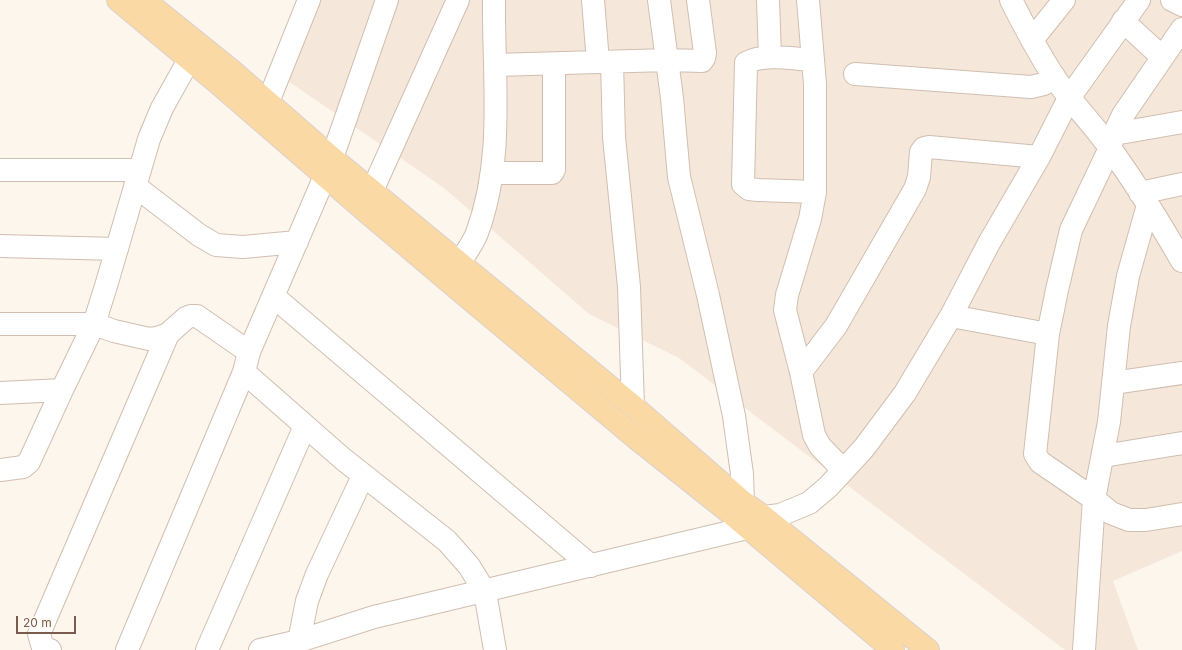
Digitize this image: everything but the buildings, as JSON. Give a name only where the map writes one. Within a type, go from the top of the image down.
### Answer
[{"type":"main road","points":[[118,0],[329,167],[458,289],[618,424],[756,522],[928,650]]},
{"type":"main road","points":[[144,0],[287,117],[329,167],[372,191],[460,262],[633,406],[744,502],[756,522],[893,650]]},
{"type":"street","points":[[268,102],[309,0]]},
{"type":"street","points":[[127,650],[273,296],[329,167],[387,0]]},
{"type":"street","points":[[372,191],[458,0]]},
{"type":"street","points":[[460,262],[476,234],[487,201],[492,173],[496,140],[494,0]]},
{"type":"street","points":[[593,0],[605,62],[629,287],[633,406]]},
{"type":"street","points":[[659,0],[672,98],[679,177],[708,295],[734,416],[742,474],[744,502]]},
{"type":"street","points":[[495,65],[666,60],[702,62],[705,53],[698,0]]},
{"type":"street","points":[[768,0],[770,57]]},
{"type":"street","points":[[808,0],[815,84],[815,192],[810,219],[787,295],[785,310],[801,372],[814,435],[820,446],[843,470]]},
{"type":"street","points":[[1011,0],[1032,40],[1069,98],[1112,141],[1144,199],[1175,236],[1182,261]]},
{"type":"street","points":[[1032,40],[1064,0]]},
{"type":"street","points":[[260,650],[299,641],[374,617],[591,566],[756,522],[780,515],[809,503],[828,487],[864,448],[905,393],[951,316],[989,242],[1039,157],[1069,98],[1139,0]]},
{"type":"street","points":[[1172,0],[1182,5]]},
{"type":"street","points":[[1123,21],[1162,57]]},
{"type":"street","points":[[1182,29],[1123,115],[1071,230],[1048,334],[1035,454],[1040,462],[1111,513],[1129,520],[1146,520],[1182,514]]},
{"type":"street","points":[[813,60],[770,57],[752,60],[746,63],[743,184],[749,189],[815,192]]},
{"type":"street","points":[[0,470],[23,467],[29,462],[94,324],[149,138],[162,108],[190,58]]},
{"type":"street","points":[[492,173],[552,173],[554,170],[554,64]]},
{"type":"street","points":[[855,74],[1031,86],[1044,84],[1054,76]]},
{"type":"street","points":[[1112,141],[1182,122]]},
{"type":"street","points":[[801,372],[836,326],[915,189],[919,177],[921,152],[924,148],[929,147],[1039,157]]},
{"type":"street","points":[[0,170],[137,178],[199,235],[216,245],[243,247],[297,242]]},
{"type":"street","points":[[1144,199],[1182,184]]},
{"type":"street","points":[[1084,650],[1094,500],[1109,422],[1119,326],[1144,199]]},
{"type":"street","points":[[0,246],[117,249]]},
{"type":"street","points":[[273,296],[591,566]]},
{"type":"street","points":[[0,324],[94,324],[114,331],[149,339],[168,334],[186,318],[197,316],[247,362],[305,426],[363,476],[447,541],[469,566],[485,592],[495,650]]},
{"type":"street","points":[[951,316],[1048,334]]},
{"type":"street","points":[[50,650],[43,648],[39,634],[168,334]]},
{"type":"street","points":[[1113,383],[1182,373]]},
{"type":"street","points":[[0,394],[62,390]]},
{"type":"street","points":[[208,650],[305,426]]},
{"type":"street","points":[[1102,456],[1182,443]]},
{"type":"street","points":[[299,641],[307,601],[317,574],[363,476]]},
{"type":"shaded area","points":[[298,0],[1182,0],[1182,551],[1113,581],[1138,650],[1065,650],[679,358],[589,314],[444,188],[269,68]]}]
